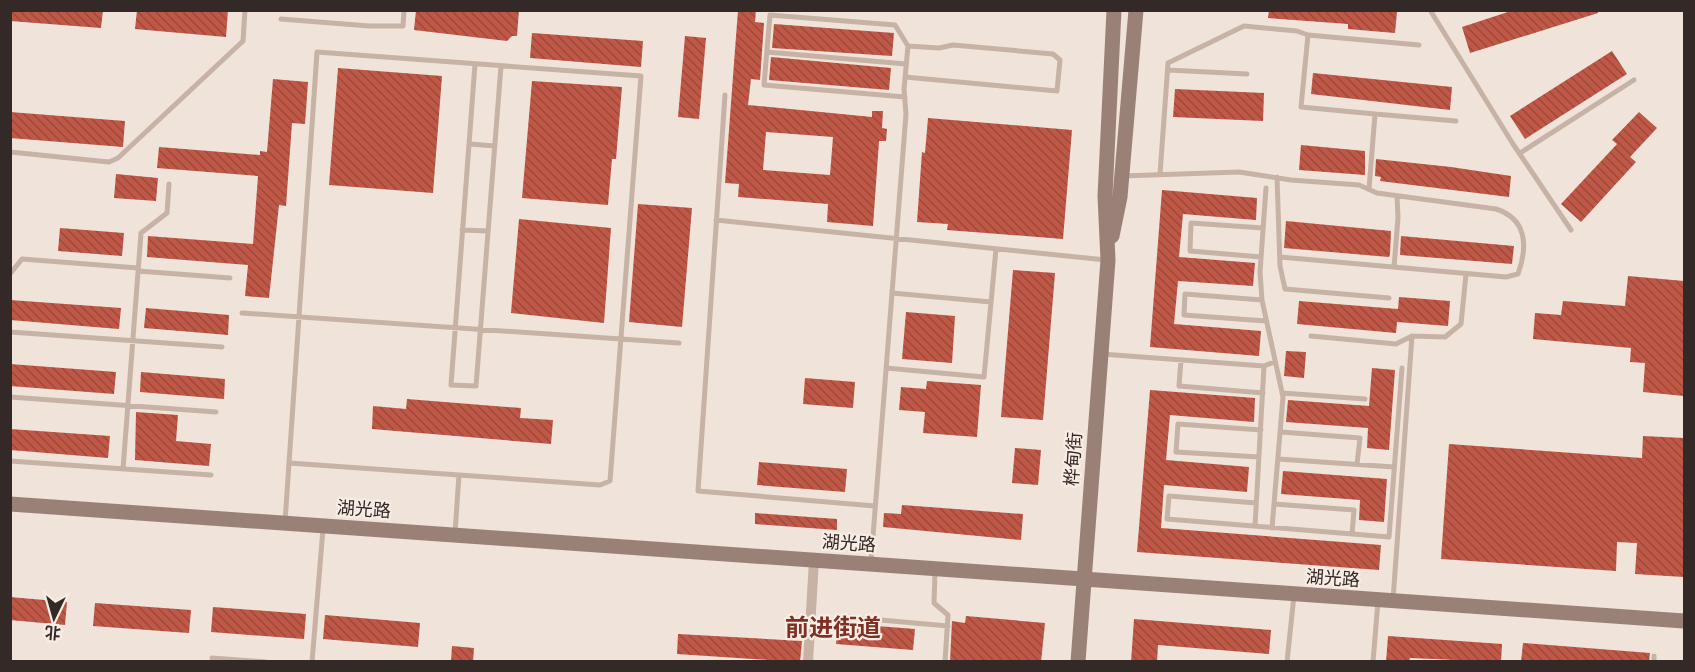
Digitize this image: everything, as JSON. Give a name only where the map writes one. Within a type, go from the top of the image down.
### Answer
[{"type":"street","name":"桦甸街","points":[[1108,260],[1105,196],[1114,10]]},
{"type":"street","name":"桦甸街","points":[[1078,662],[1108,260],[1122,176],[1136,10]]},
{"type":"street","name":"湖光路","points":[[10,504],[936,568],[1294,596],[1684,621]]},
{"type":"street","points":[[808,662],[814,560]]},
{"type":"lane","points":[[10,152],[109,162],[118,158],[243,41],[245,10]]},
{"type":"lane","points":[[281,18],[369,26],[403,26],[404,10]]},
{"type":"lane","points":[[1430,10],[1571,230]]},
{"type":"lane","points":[[871,564],[908,46],[895,25],[770,15],[764,85],[904,97]]},
{"type":"lane","points":[[1160,174],[1168,63],[1244,27],[1419,45]]},
{"type":"lane","points":[[1308,35],[1301,106],[1456,121]]},
{"type":"lane","points":[[905,77],[1057,91],[1058,81],[1060,60],[1053,54],[953,45],[939,48],[908,46]]},
{"type":"lane","points":[[285,523],[289,463],[317,52],[641,76],[610,481],[600,485],[289,463]]},
{"type":"lane","points":[[767,52],[906,64]]},
{"type":"lane","points":[[475,64],[451,384],[476,386],[501,66]]},
{"type":"lane","points":[[1168,70],[1247,74]]},
{"type":"lane","points":[[1520,153],[1634,80]]},
{"type":"lane","points":[[725,95],[698,491],[876,506]]},
{"type":"lane","points":[[1369,189],[1375,114]]},
{"type":"lane","points":[[469,144],[495,146]]},
{"type":"lane","points":[[1122,176],[1239,172],[1359,185],[1397,196],[1496,209],[1511,214],[1523,236],[1524,258],[1518,274],[1506,277],[1280,257]]},
{"type":"lane","points":[[1277,177],[1280,257],[1285,289],[1389,298]]},
{"type":"lane","points":[[123,469],[141,233],[167,213],[169,184]]},
{"type":"lane","points":[[1266,188],[1261,257],[1262,300],[1282,393],[1281,432],[1272,528]]},
{"type":"lane","points":[[1394,267],[1398,218],[1397,196]]},
{"type":"lane","points":[[716,220],[1108,260]]},
{"type":"lane","points":[[1261,257],[1190,251],[1191,223],[1263,228]]},
{"type":"lane","points":[[462,230],[488,231]]},
{"type":"lane","points":[[886,368],[984,376],[996,249]]},
{"type":"lane","points":[[10,274],[22,259],[230,278]]},
{"type":"lane","points":[[1311,336],[1396,344],[1412,336],[1445,337],[1461,324],[1466,274]]},
{"type":"lane","points":[[892,293],[991,302]]},
{"type":"lane","points":[[1262,300],[1185,294],[1184,315],[1266,321]]},
{"type":"lane","points":[[242,313],[679,344]]},
{"type":"lane","points":[[10,332],[222,348]]},
{"type":"lane","points":[[1373,662],[1385,601],[1412,336]]},
{"type":"lane","points":[[1101,354],[1264,366],[1274,362]]},
{"type":"lane","points":[[1181,360],[1179,386],[1263,393]]},
{"type":"lane","points":[[1255,526],[1264,366]]},
{"type":"lane","points":[[1256,503],[1169,496],[1167,519],[1389,537],[1402,368]]},
{"type":"lane","points":[[1282,393],[1365,399]]},
{"type":"lane","points":[[10,397],[216,412]]},
{"type":"lane","points":[[1259,457],[1176,452],[1178,424],[1261,430]]},
{"type":"lane","points":[[1281,432],[1360,438],[1357,464]]},
{"type":"lane","points":[[1278,459],[1394,467]]},
{"type":"lane","points":[[10,461],[212,476]]},
{"type":"lane","points":[[455,535],[459,475]]},
{"type":"lane","points":[[1274,504],[1354,510],[1352,534]]},
{"type":"lane","points":[[312,662],[323,526]]},
{"type":"lane","points":[[936,568],[934,603],[948,615],[945,662]]},
{"type":"lane","points":[[1287,662],[1294,596]]},
{"type":"lane","points":[[847,617],[948,626]]},
{"type":"lane","points":[[212,658],[266,662]]},
{"type":"building","points":[[11,10],[103,10],[101,28],[10,21]]},
{"type":"building","points":[[137,10],[228,10],[226,37],[135,29]]},
{"type":"building","points":[[416,10],[519,10],[517,36],[512,36],[507,41],[414,30]]},
{"type":"building","points":[[738,10],[756,10],[755,22],[764,23],[760,80],[751,79],[748,105],[872,117],[872,111],[883,111],[882,128],[887,129],[886,141],[879,141],[873,226],[827,222],[828,204],[738,197],[739,184],[725,183]],"holes":[[[766,132],[833,137],[830,175],[763,170]]]},
{"type":"building","points":[[1269,10],[1397,12],[1395,33],[1348,29],[1348,24],[1268,18]]},
{"type":"building","points":[[1514,10],[1597,10],[1598,13],[1470,53],[1462,27]]},
{"type":"building","points":[[774,24],[894,33],[892,56],[772,48]]},
{"type":"building","points":[[532,33],[643,41],[641,67],[530,58]]},
{"type":"building","points":[[685,36],[706,38],[699,119],[678,117]]},
{"type":"building","points":[[1612,51],[1627,74],[1525,139],[1510,116]]},
{"type":"building","points":[[771,57],[891,68],[889,90],[769,80]]},
{"type":"building","points":[[338,68],[442,76],[433,193],[329,185]]},
{"type":"building","points":[[1313,73],[1452,87],[1450,110],[1311,94]]},
{"type":"building","points":[[273,79],[308,82],[305,124],[292,123],[286,206],[279,205],[269,298],[245,296],[248,265],[147,257],[148,236],[253,244],[258,176],[157,168],[159,147],[260,155],[260,151],[267,152]]},
{"type":"building","points":[[532,81],[622,87],[616,159],[612,159],[608,205],[522,198]]},
{"type":"building","points":[[1175,89],[1264,93],[1263,121],[1173,117]]},
{"type":"building","points":[[10,112],[125,121],[123,147],[10,138]]},
{"type":"building","points":[[1639,112],[1657,128],[1630,157],[1636,162],[1581,222],[1561,204],[1617,144],[1612,140]]},
{"type":"building","points":[[928,118],[1072,130],[1063,239],[947,230],[948,224],[917,222],[922,152],[925,153]]},
{"type":"building","points":[[1301,145],[1365,151],[1365,175],[1299,170]]},
{"type":"building","points":[[1376,159],[1511,176],[1509,197],[1380,181],[1381,177],[1375,176]]},
{"type":"building","points":[[116,174],[158,178],[156,201],[114,198]]},
{"type":"building","points":[[1162,190],[1257,198],[1256,220],[1183,214],[1179,257],[1255,263],[1253,286],[1178,281],[1174,324],[1261,331],[1259,356],[1150,347]]},
{"type":"building","points":[[638,204],[692,208],[682,327],[629,322]]},
{"type":"building","points":[[519,219],[611,228],[604,323],[511,313]]},
{"type":"building","points":[[1286,221],[1391,231],[1389,257],[1284,248]]},
{"type":"building","points":[[60,228],[124,233],[122,256],[58,251]]},
{"type":"building","points":[[1401,236],[1514,246],[1512,264],[1400,255]]},
{"type":"building","points":[[1013,270],[1055,273],[1043,420],[1001,417]]},
{"type":"building","points":[[1628,276],[1684,281],[1684,396],[1643,392],[1645,363],[1630,362],[1631,348],[1533,339],[1535,313],[1561,315],[1563,301],[1625,306]]},
{"type":"building","points":[[1399,297],[1450,301],[1448,326],[1397,322],[1396,333],[1297,324],[1299,301],[1398,309]]},
{"type":"building","points":[[10,300],[121,308],[119,329],[10,320]]},
{"type":"building","points":[[146,308],[229,315],[228,335],[144,328]]},
{"type":"building","points":[[906,312],[955,316],[952,363],[902,359]]},
{"type":"building","points":[[1286,351],[1306,352],[1304,378],[1284,376]]},
{"type":"building","points":[[10,364],[116,372],[114,394],[10,386]]},
{"type":"building","points":[[1372,368],[1395,370],[1389,450],[1367,448],[1368,428],[1286,422],[1288,400],[1369,406]]},
{"type":"building","points":[[141,372],[225,379],[224,399],[140,392]]},
{"type":"building","points":[[805,378],[855,382],[853,408],[803,404]]},
{"type":"building","points":[[927,381],[981,385],[977,437],[923,433],[925,412],[899,410],[901,387],[926,389]]},
{"type":"building","points":[[1150,390],[1255,398],[1254,422],[1170,415],[1166,460],[1249,467],[1247,492],[1164,485],[1161,528],[1381,545],[1379,570],[1137,552]]},
{"type":"building","points":[[407,399],[521,408],[520,418],[553,420],[551,444],[372,429],[373,406],[406,409]]},
{"type":"building","points":[[136,412],[178,415],[176,441],[211,444],[209,466],[135,460]]},
{"type":"building","points":[[10,429],[110,436],[108,458],[10,450]]},
{"type":"building","points":[[1643,436],[1684,438],[1684,577],[1635,574],[1637,543],[1617,542],[1616,571],[1441,559],[1449,444],[1642,458]]},
{"type":"building","points":[[1015,448],[1041,450],[1038,485],[1012,483]]},
{"type":"building","points":[[759,462],[847,469],[845,492],[757,485]]},
{"type":"building","points":[[1283,471],[1387,479],[1384,522],[1359,520],[1360,500],[1281,494]]},
{"type":"building","points":[[902,505],[1023,514],[1021,540],[883,527],[884,513],[901,514]]},
{"type":"building","points":[[755,513],[837,519],[837,530],[755,524]]},
{"type":"building","points":[[10,597],[67,602],[65,625],[10,620]]},
{"type":"building","points":[[95,603],[191,610],[189,633],[93,626]]},
{"type":"building","points":[[213,607],[306,614],[304,639],[211,632]]},
{"type":"building","points":[[325,615],[420,623],[418,647],[323,639]]},
{"type":"building","points":[[966,616],[1045,623],[1041,662],[950,662],[952,621],[965,623]]},
{"type":"building","points":[[1134,619],[1271,630],[1269,654],[1158,645],[1157,662],[1131,662]]},
{"type":"building","points":[[838,623],[915,629],[913,650],[836,644]]},
{"type":"building","points":[[678,634],[802,641],[800,662],[677,654]]},
{"type":"building","points":[[1388,636],[1502,644],[1501,662],[1410,658],[1409,662],[1386,662]]},
{"type":"building","points":[[1523,643],[1650,653],[1649,662],[1521,662]]},
{"type":"building","points":[[452,646],[474,648],[473,662],[451,662]]},
{"type":"district","name":"前进街道","points":[[833,628]]}]
